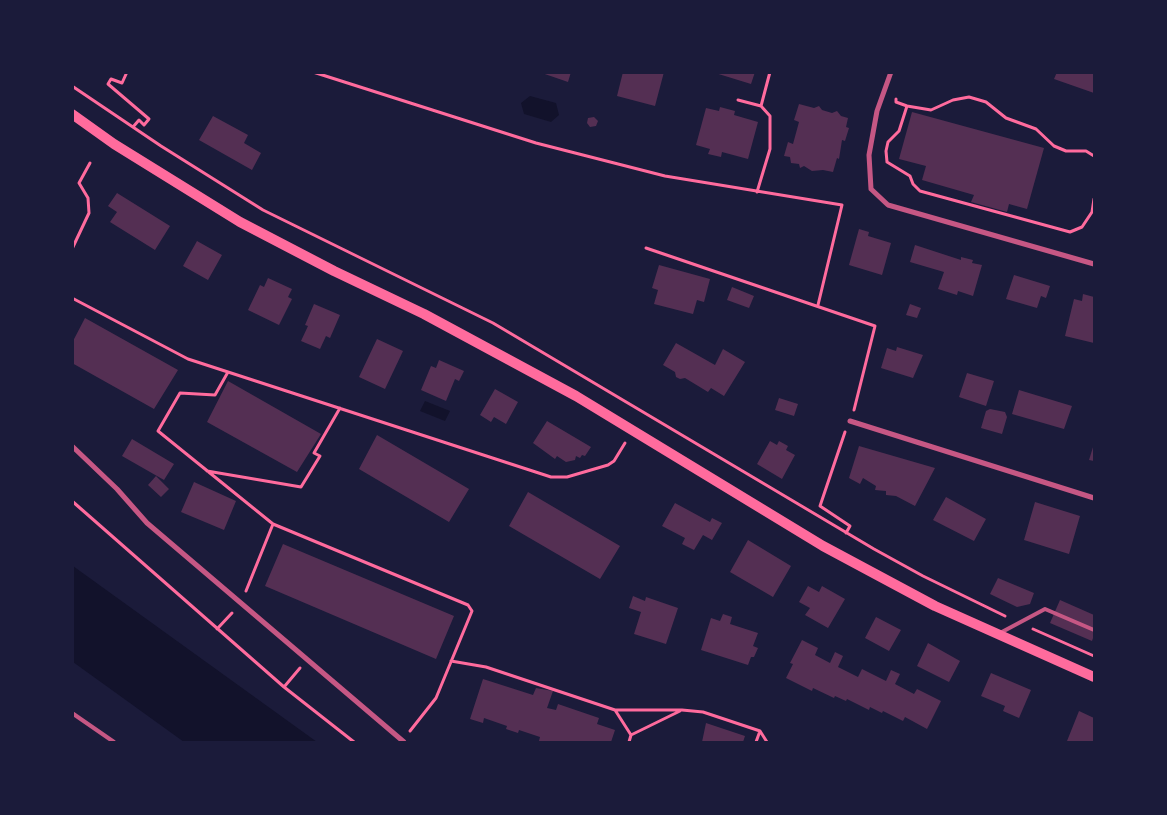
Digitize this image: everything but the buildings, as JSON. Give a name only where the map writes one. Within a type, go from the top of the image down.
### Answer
[{"type":"main road","points":[[72,114],[114,144],[240,222],[334,271],[424,314],[576,396],[823,546],[935,606],[1094,677]]},
{"type":"street","points":[[891,72],[877,111],[869,155],[871,189],[888,205],[1094,264]]},
{"type":"street","points":[[850,421],[1094,498]]},
{"type":"street","points":[[72,446],[117,489],[147,523],[240,605],[403,742]]},
{"type":"lane","points":[[998,634],[1046,609],[1094,630]]},
{"type":"lane","points":[[72,713],[114,742]]},
{"type":"path","points":[[127,72],[122,83],[111,79],[108,84],[149,118],[144,125],[139,120],[134,127]]},
{"type":"path","points":[[313,72],[536,143],[665,176],[842,205],[818,305]]},
{"type":"path","points":[[761,106],[770,72]]},
{"type":"path","points":[[896,99],[896,102],[907,106],[931,110],[952,100],[968,97],[977,99],[986,102],[1006,118],[1036,129],[1054,146],[1066,151],[1086,151],[1094,156]]},
{"type":"path","points":[[738,100],[761,106],[770,116],[770,149],[757,192]]},
{"type":"path","points":[[907,106],[899,130],[888,142],[886,150],[887,162],[910,176],[913,184],[920,191],[1070,232],[1082,227],[1092,212],[1094,199]]},
{"type":"path","points":[[72,249],[89,212],[88,198],[79,184],[90,163]]},
{"type":"path","points":[[646,248],[818,305],[875,326],[854,410]]},
{"type":"path","points":[[72,298],[188,359],[551,477],[567,477],[608,466],[614,461],[632,431]]},
{"type":"path","points":[[228,372],[215,395],[180,393],[158,431],[273,524],[468,605],[472,611],[436,698],[403,742]]},
{"type":"path","points":[[206,470],[301,487],[320,456],[314,453],[340,408]]},
{"type":"path","points":[[846,431],[820,506],[850,526],[846,532]]},
{"type":"path","points":[[72,501],[284,687],[354,742]]},
{"type":"path","points":[[217,629],[240,605],[273,524]]},
{"type":"path","points":[[284,687],[306,661]]},
{"type":"path","points":[[451,662],[486,667],[615,710],[682,710],[703,712],[760,731],[766,742]]},
{"type":"path","points":[[615,710],[631,735]]},
{"type":"path","points":[[629,742],[631,735],[682,710]]},
{"type":"path","points":[[756,742],[760,731]]},
{"type":"shaded area","points":[[530,96],[556,103],[559,115],[551,122],[524,114],[521,103]]},
{"type":"shaded area","points":[[425,401],[450,411],[445,421],[420,411]]},
{"type":"shaded area","points":[[73,566],[317,742],[184,742],[73,662]]}]
